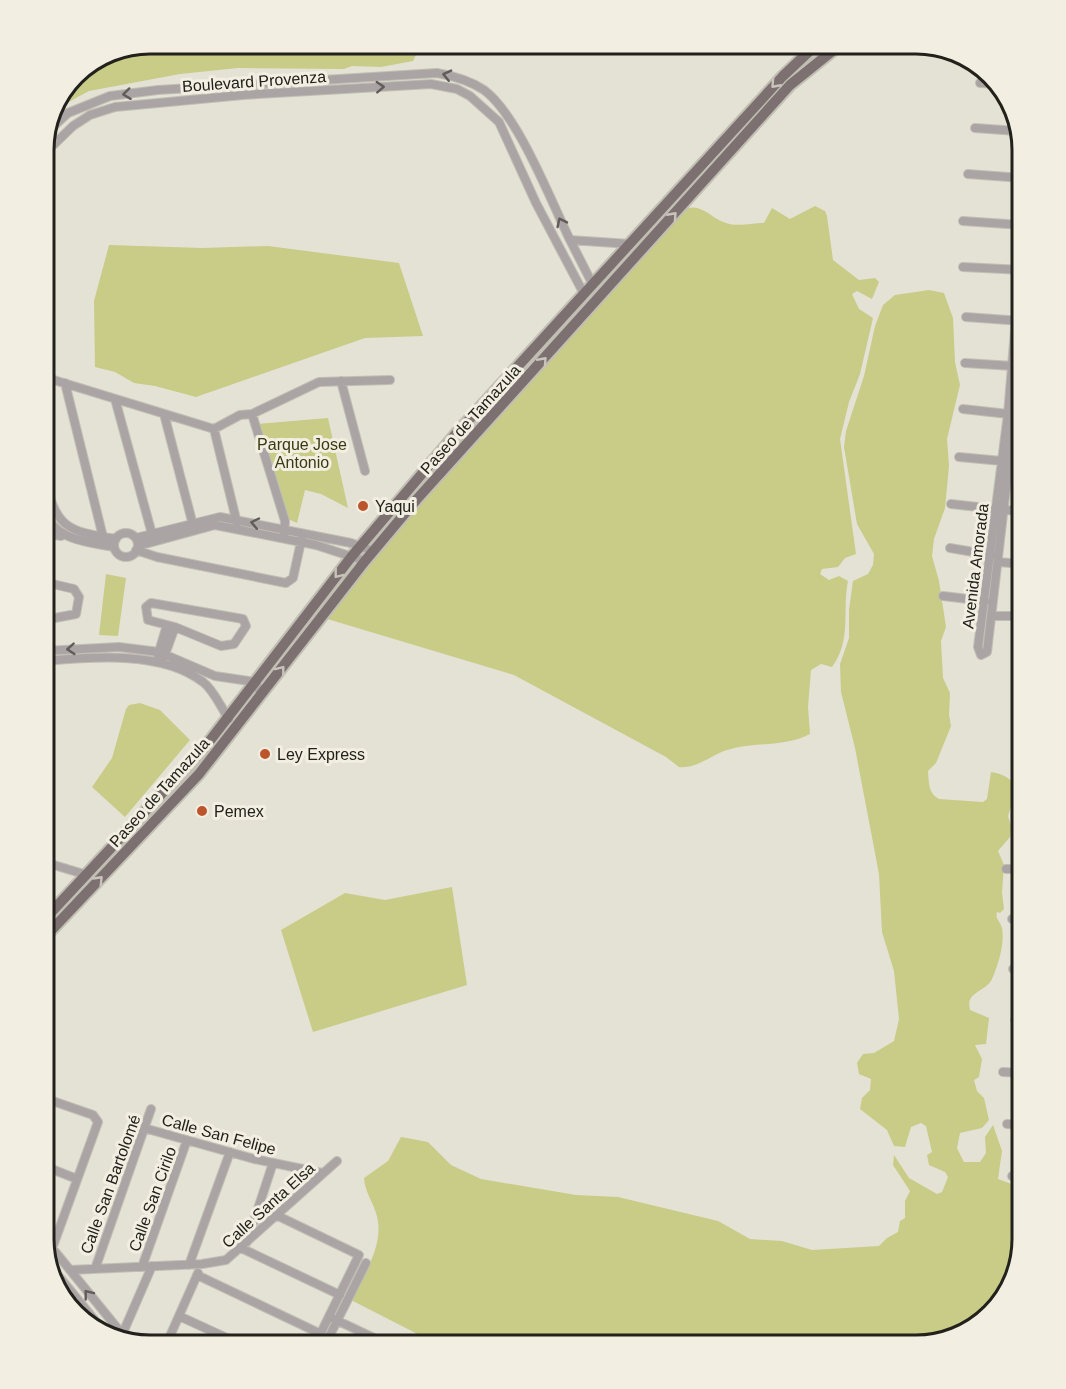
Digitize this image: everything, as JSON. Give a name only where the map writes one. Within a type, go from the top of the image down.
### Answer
[{"type":"main road","name":"Paseo de Tamazula","points":[[54,909],[185,770],[360,546],[455,435],[783,76],[806,54]]},
{"type":"main road","name":"Paseo de Tamazula","points":[[54,927],[170,806],[236,728],[365,561],[790,85],[829,54]]},
{"type":"main road","points":[[170,806],[171,796],[185,770]]},
{"type":"main road","points":[[62,900],[72,908]]},
{"type":"street","name":"Boulevard Provenza","points":[[58,122],[68,113],[110,96],[150,91],[437,73],[469,81],[496,101],[508,114],[593,285]]},
{"type":"street","points":[[357,78],[359,88]]},
{"type":"street","points":[[980,83],[984,83]]},
{"type":"street","name":"Boulevard Provenza","points":[[54,144],[73,126],[90,115],[115,107],[432,84],[457,89],[470,96],[499,122],[517,163],[584,294]]},
{"type":"street","points":[[150,91],[152,103]]},
{"type":"street","points":[[975,128],[1010,130]]},
{"type":"street","points":[[517,163],[530,158]]},
{"type":"street","points":[[968,174],[1012,177]]},
{"type":"street","points":[[963,221],[1012,224]]},
{"type":"street","points":[[570,240],[630,244]]},
{"type":"street","points":[[963,267],[1012,269]]},
{"type":"street","points":[[966,317],[1012,320]]},
{"type":"street","points":[[965,363],[1012,366]]},
{"type":"street","name":"Avenida Amorada","points":[[1001,509],[991,555],[978,647],[981,655],[987,652],[996,591],[1012,376]]},
{"type":"street","points":[[54,380],[214,429],[240,415],[252,414],[319,382],[390,380]]},
{"type":"street","points":[[341,381],[365,471]]},
{"type":"street","points":[[65,383],[104,541]]},
{"type":"street","points":[[115,399],[152,534]]},
{"type":"street","points":[[963,409],[1008,414]]},
{"type":"street","points":[[164,414],[193,526]]},
{"type":"street","points":[[252,414],[264,448],[285,529],[284,538]]},
{"type":"street","points":[[214,429],[237,519],[237,528]]},
{"type":"street","name":"Avenida Amorada","points":[[1005,458],[1012,429]]},
{"type":"street","points":[[959,457],[1012,457]]},
{"type":"street","points":[[951,504],[1012,510]]},
{"type":"street","points":[[54,510],[60,521],[73,529],[104,541]]},
{"type":"street","points":[[137,545],[220,517],[285,529],[374,551]]},
{"type":"street","points":[[115,543],[117,553],[124,557],[131,555],[137,545],[152,534],[193,526],[215,525],[301,542],[365,561]]},
{"type":"street","points":[[54,529],[66,537]]},
{"type":"street","points":[[115,543],[125,533],[137,545],[157,557],[286,583],[294,578],[303,533]]},
{"type":"street","points":[[54,535],[115,543]]},
{"type":"street","points":[[951,548],[991,555]]},
{"type":"street","points":[[999,562],[1012,563]]},
{"type":"street","points":[[54,584],[74,589],[80,597],[76,614],[54,618]]},
{"type":"street","points":[[986,590],[996,591]]},
{"type":"street","points":[[944,596],[985,601]]},
{"type":"street","points":[[158,603],[243,619],[247,624],[234,644],[225,647],[171,626],[148,621],[147,605],[158,603]]},
{"type":"street","points":[[992,616],[1012,616]]},
{"type":"street","points":[[159,664],[171,626]]},
{"type":"street","points":[[96,647],[100,652],[97,657]]},
{"type":"street","points":[[118,647],[116,653],[118,657]]},
{"type":"street","points":[[54,650],[118,647],[162,653],[189,669],[207,687],[236,728]]},
{"type":"street","points":[[54,660],[118,657],[256,682],[261,695]]},
{"type":"street","points":[[207,687],[215,676]]},
{"type":"street","points":[[54,865],[87,875]]},
{"type":"street","points":[[1006,869],[1012,869]]},
{"type":"street","points":[[1003,1072],[1012,1072]]},
{"type":"street","points":[[54,1102],[98,1119],[54,1241]]},
{"type":"street","name":"Calle San Bartolomé","points":[[95,1269],[151,1109]]},
{"type":"street","points":[[1007,1124],[1012,1124]]},
{"type":"street","name":"Calle San Felipe","points":[[144,1128],[273,1163],[322,1173]]},
{"type":"street","name":"Calle San Cirilo","points":[[142,1267],[187,1140]]},
{"type":"street","points":[[189,1265],[230,1152]]},
{"type":"street","name":"Calle Santa Elsa","points":[[70,1270],[189,1265],[226,1260],[337,1161]]},
{"type":"street","points":[[273,1163],[244,1245],[340,1295]]},
{"type":"street","points":[[54,1170],[77,1179]]},
{"type":"street","points":[[276,1215],[359,1255],[340,1295],[328,1335]]},
{"type":"street","points":[[55,1251],[118,1330]]},
{"type":"street","points":[[197,1275],[321,1334],[333,1319],[366,1263]]},
{"type":"street","points":[[171,1335],[202,1264]]},
{"type":"street","points":[[126,1332],[152,1266]]},
{"type":"street","points":[[65,1283],[90,1314]]},
{"type":"street","points":[[179,1316],[219,1335]]},
{"type":"street","points":[[333,1319],[366,1335]]},
{"type":"green space","points":[[416,54],[413,61],[381,67],[238,68],[180,74],[89,91],[66,103],[74,91],[102,67],[119,59],[137,55]]},
{"type":"green space","points":[[815,206],[825,211],[827,216],[833,260],[859,280],[875,278],[879,282],[872,299],[857,291],[852,294],[859,309],[873,318],[860,374],[849,402],[840,439],[856,554],[845,558],[838,567],[822,569],[820,574],[829,580],[839,576],[848,581],[844,636],[838,657],[832,667],[821,664],[811,670],[808,707],[810,734],[780,743],[738,747],[721,752],[698,764],[679,767],[666,757],[514,675],[324,618],[375,551],[683,210],[700,209],[720,221],[740,225],[764,223],[772,208],[790,219]]},
{"type":"green space","points":[[109,245],[202,248],[268,246],[399,263],[423,336],[365,338],[196,397],[134,383],[115,372],[95,367],[94,301]]},
{"type":"green space","points":[[929,290],[944,293],[953,318],[955,362],[960,385],[947,439],[949,466],[945,508],[934,539],[932,556],[939,581],[946,627],[941,641],[943,678],[950,693],[951,726],[936,763],[928,771],[929,783],[933,794],[939,799],[983,802],[987,799],[991,772],[1006,777],[1012,782],[1012,803],[1008,816],[1011,826],[1010,837],[998,851],[1004,865],[1002,892],[1004,909],[1000,913],[997,912],[1003,941],[992,979],[970,999],[969,1004],[970,1010],[989,1018],[986,1044],[975,1045],[982,1059],[979,1077],[974,1080],[977,1091],[984,1098],[989,1120],[982,1128],[960,1133],[957,1148],[964,1162],[980,1162],[986,1153],[985,1137],[993,1125],[1002,1151],[998,1179],[1012,1184],[1011,1252],[1002,1282],[988,1302],[969,1319],[941,1332],[929,1334],[419,1335],[351,1300],[372,1258],[378,1236],[376,1213],[364,1178],[388,1161],[401,1137],[428,1142],[451,1165],[481,1179],[576,1195],[618,1197],[718,1221],[750,1239],[782,1241],[812,1250],[879,1246],[898,1232],[900,1221],[905,1218],[905,1201],[910,1191],[893,1165],[894,1155],[909,1178],[937,1194],[942,1192],[948,1177],[945,1172],[929,1165],[927,1155],[932,1152],[926,1126],[921,1123],[911,1127],[905,1147],[894,1146],[887,1130],[860,1109],[862,1098],[870,1090],[871,1079],[859,1074],[857,1063],[863,1054],[874,1053],[894,1041],[899,1019],[894,971],[882,932],[879,874],[855,748],[841,692],[840,664],[849,638],[849,610],[853,581],[868,574],[873,565],[874,554],[857,524],[844,447],[846,431],[864,376],[875,326],[883,305],[895,295]]},
{"type":"green space","name":"Parque Jose Antonio","points":[[328,418],[348,508],[321,494],[305,490],[297,523],[286,518],[257,424]]},
{"type":"green space","points":[[106,574],[126,578],[118,636],[99,635]]},
{"type":"green space","points":[[140,703],[160,710],[190,740],[125,817],[92,787],[112,758],[126,709],[129,705]]},
{"type":"green space","points":[[452,887],[467,985],[313,1032],[281,930],[345,893],[385,900]]},
{"type":"place","name":"Yaqui","points":[[363,506]]},
{"type":"place","name":"Ley Express","points":[[265,754]]},
{"type":"place","name":"Pemex","points":[[202,811]]}]
